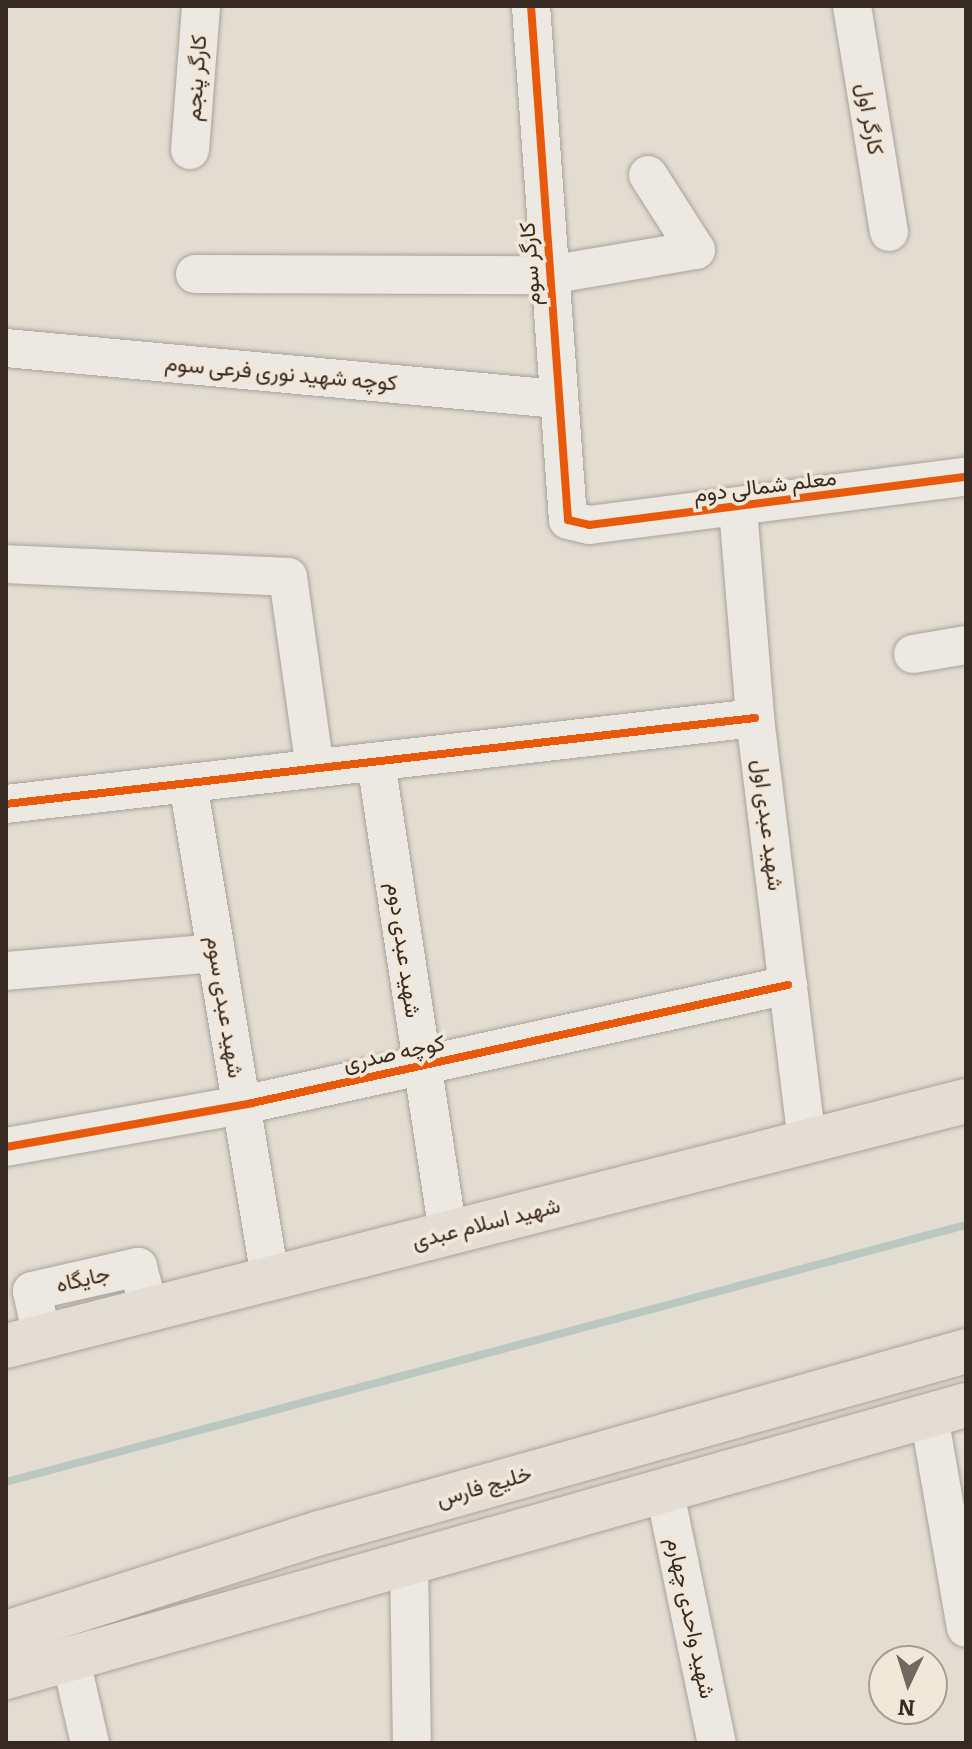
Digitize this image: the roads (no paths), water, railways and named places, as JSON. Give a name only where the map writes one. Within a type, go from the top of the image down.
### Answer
[{"type":"main road","name":"شهید اسلام عبدی","points":[[24,1341],[966,1101]]},
{"type":"main road","name":"خلیج فارس","points":[[6,1633],[320,1533],[966,1351]]},
{"type":"main road","points":[[6,1677],[409,1560],[665,1493],[947,1410]]},
{"type":"street","name":"کارگر پنجم","points":[[190,150],[201,6]]},
{"type":"street","name":"کارگر سوم","points":[[531,6],[568,520]]},
{"type":"street","name":"کارگر اول","points":[[852,6],[889,232]]},
{"type":"street","points":[[195,274],[549,275],[696,250],[648,175]]},
{"type":"street","name":"کوچه شهید نوری فرعی سوم","points":[[6,348],[557,399]]},
{"type":"street","name":"معلم شمالی دوم","points":[[568,520],[589,525],[738,509],[966,477]]},
{"type":"street","name":"شهید عبدی اول","points":[[738,509],[755,718],[807,1140]]},
{"type":"street","points":[[6,564],[288,577],[315,768]]},
{"type":"street","points":[[913,654],[966,645]]},
{"type":"street","points":[[6,804],[755,718]]},
{"type":"street","name":"شهید عبدی دوم","points":[[376,762],[448,1233]]},
{"type":"street","name":"شهید عبدی سوم","points":[[188,783],[270,1278]]},
{"type":"street","points":[[6,971],[216,953]]},
{"type":"street","name":"کوچه صدری","points":[[6,1147],[242,1105],[788,985]]},
{"type":"street","points":[[947,1410],[966,1628]]},
{"type":"street","name":"شهید واحدی چهارم","points":[[665,1493],[717,1743]]},
{"type":"street","points":[[409,1560],[412,1743]]},
{"type":"street","points":[[70,1656],[90,1743]]},
{"type":"waterway","points":[[6,1482],[966,1225]]}]
